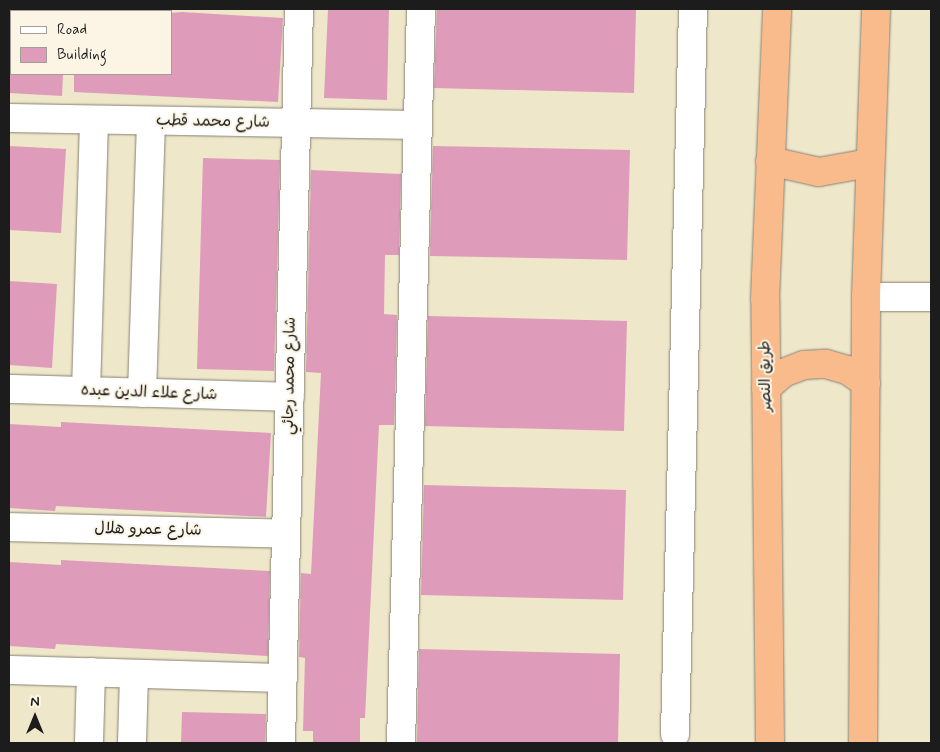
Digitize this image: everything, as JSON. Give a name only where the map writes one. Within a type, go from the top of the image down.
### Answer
[{"type":"highway","name":"طريق النصر","points":[[770,743],[766,388],[770,161],[777,9]]},
{"type":"highway","points":[[863,743],[866,297],[869,163],[876,9]]},
{"type":"highway","points":[[770,161],[819,172],[869,163]]},
{"type":"highway","points":[[766,388],[783,373],[804,365],[826,364],[847,370],[866,383]]},
{"type":"street","name":"شارع محمد رجائي","points":[[281,743],[299,9]]},
{"type":"street","points":[[401,743],[421,9]]},
{"type":"street","points":[[675,734],[692,9]]},
{"type":"street","name":"شارع محمد قطب","points":[[9,118],[417,125]]},
{"type":"street","points":[[86,391],[94,120]]},
{"type":"street","points":[[142,392],[151,121]]},
{"type":"street","points":[[866,297],[927,301]]},
{"type":"street","name":"شارع علاء الدين عبده","points":[[9,389],[290,397]]},
{"type":"street","name":"شارع عمرو هلال","points":[[9,527],[286,534]]},
{"type":"street","points":[[9,670],[283,678]]},
{"type":"street","points":[[89,743],[91,672]]},
{"type":"street","points":[[132,743],[134,674]]},
{"type":"building","points":[[328,9],[389,9],[387,100],[324,98]]},
{"type":"building","points":[[437,9],[636,9],[634,93],[434,88]]},
{"type":"building","points":[[172,13],[283,18],[278,102],[74,92],[74,75],[172,75]]},
{"type":"building","points":[[9,74],[63,75],[62,96],[9,93]]},
{"type":"building","points":[[9,146],[66,149],[61,233],[9,230]]},
{"type":"building","points":[[433,146],[630,150],[627,260],[430,256]]},
{"type":"building","points":[[203,158],[280,160],[274,371],[197,369]]},
{"type":"building","points":[[311,170],[401,174],[399,255],[385,255],[384,314],[397,315],[394,425],[379,425],[365,718],[360,718],[360,743],[313,743],[313,731],[303,731],[305,658],[299,657],[301,573],[311,574],[321,373],[306,372]]},
{"type":"building","points":[[9,281],[57,284],[52,368],[9,365]]},
{"type":"building","points":[[428,316],[627,321],[624,431],[425,426]]},
{"type":"building","points":[[61,422],[271,433],[266,517],[56,506],[55,511],[9,508],[9,424],[61,427]]},
{"type":"building","points":[[424,485],[626,490],[623,600],[421,595]]},
{"type":"building","points":[[61,560],[270,571],[268,656],[56,644],[55,649],[9,646],[9,562],[61,565]]},
{"type":"building","points":[[419,649],[620,654],[618,743],[417,743]]},
{"type":"building","points":[[182,712],[266,714],[265,743],[181,743]]}]
